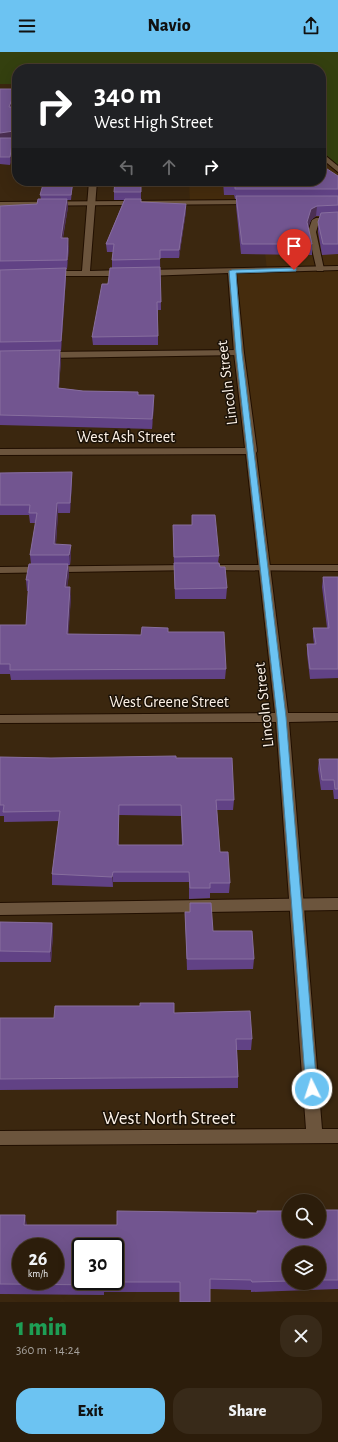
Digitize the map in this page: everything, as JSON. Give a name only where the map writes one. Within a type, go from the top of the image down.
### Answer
[{"type":"street","points":[[0,142],[12,142]]},
{"type":"street","points":[[326,159],[338,170]]},
{"type":"street","points":[[86,274],[92,186]]},
{"type":"street","points":[[0,204],[259,202]]},
{"type":"street","points":[[320,269],[312,232],[316,220],[338,219]]},
{"type":"street","points":[[39,274],[338,268]]},
{"type":"street","name":"Lincoln Street","points":[[232,271],[239,353],[252,451],[282,717],[315,1136]]},
{"type":"street","points":[[32,356],[239,353]]},
{"type":"street","name":"West Ash Street","points":[[0,452],[252,451]]},
{"type":"street","points":[[0,570],[338,568]]},
{"type":"street","name":"West Greene Street","points":[[0,719],[338,717]]},
{"type":"street","points":[[0,909],[338,904]]},
{"type":"street","name":"West North Street","points":[[0,1138],[338,1136]]},
{"type":"shaded area","points":[[326,159],[338,170],[338,568],[265,568],[232,271],[267,270],[259,203],[190,203],[189,186],[326,186]]},
{"type":"green space","points":[[0,52],[338,52],[338,170],[326,159],[326,64],[12,64],[12,84],[0,84]]},
{"type":"building","points":[[0,89],[12,89],[12,99],[9,107],[12,107],[12,131],[0,133]]},
{"type":"building","points":[[0,138],[12,138],[10,157],[0,157]]},
{"type":"building","points":[[326,168],[338,176],[338,189],[235,189],[235,186],[326,186]]},
{"type":"building","points":[[43,186],[72,186],[71,195],[40,195]]},
{"type":"building","points":[[115,186],[141,186],[141,192],[114,192]]},
{"type":"building","points":[[236,196],[338,196],[338,205],[317,206],[311,209],[307,222],[312,244],[242,244]]},
{"type":"building","points":[[38,199],[67,199],[61,238],[68,238],[67,260],[0,261],[0,206],[37,204]]},
{"type":"building","points":[[125,199],[141,199],[141,202],[186,204],[179,250],[160,250],[160,259],[112,260],[114,244],[106,244]]},
{"type":"building","points":[[338,212],[338,244],[323,244],[318,222],[321,213]]},
{"type":"building","points":[[160,267],[161,302],[157,302],[158,336],[92,337],[102,284],[108,284],[110,268]]},
{"type":"building","points":[[66,268],[61,341],[0,342],[0,270]]},
{"type":"building","points":[[60,350],[58,388],[83,391],[138,392],[138,395],[154,395],[152,419],[0,415],[0,351]]},
{"type":"building","points":[[72,472],[70,503],[57,503],[54,544],[71,545],[69,555],[30,555],[37,513],[29,513],[30,505],[0,505],[0,473]]},
{"type":"building","points":[[192,515],[215,515],[219,556],[174,557],[173,525],[192,525]]},
{"type":"building","points":[[174,563],[219,563],[220,567],[225,567],[227,588],[175,589]]},
{"type":"building","points":[[29,564],[68,564],[65,587],[70,587],[67,634],[141,635],[142,627],[168,628],[168,632],[224,632],[226,669],[10,670],[10,664],[0,664],[0,625],[26,625],[29,580],[26,580]]},
{"type":"building","points":[[323,577],[338,577],[338,669],[310,669],[307,644],[316,644],[313,628],[329,628]]},
{"type":"building","points":[[176,756],[176,758],[232,758],[234,800],[216,800],[220,852],[228,852],[230,883],[210,883],[210,888],[190,888],[189,872],[113,872],[112,877],[52,874],[60,811],[3,812],[4,805],[0,805],[0,757],[51,758]],"holes":[[[119,805],[181,805],[183,845],[118,845]]]},
{"type":"building","points":[[319,759],[338,759],[338,789],[335,789],[334,780],[322,780]]},
{"type":"building","points":[[190,903],[211,903],[213,931],[252,931],[254,959],[187,959],[185,912],[190,912]]},
{"type":"building","points":[[0,922],[52,923],[50,952],[0,951]]},
{"type":"building","points":[[140,1003],[174,1003],[174,1013],[250,1011],[252,1039],[236,1039],[238,1077],[0,1079],[0,1018],[54,1018],[55,1006],[140,1006]]},
{"type":"building","points":[[326,1210],[338,1210],[338,1280],[326,1280],[326,1246],[282,1246],[282,1281],[252,1282],[251,1280],[210,1279],[210,1302],[180,1302],[180,1282],[124,1282],[124,1238],[72,1238],[72,1285],[64,1285],[64,1238],[12,1238],[12,1284],[0,1284],[0,1215],[25,1215],[24,1225],[117,1225],[117,1211],[257,1213],[257,1211],[282,1211],[282,1238],[326,1238]]},
{"type":"route","points":[[294,270],[232,271],[239,353],[252,451],[282,717],[312,1089]]}]
